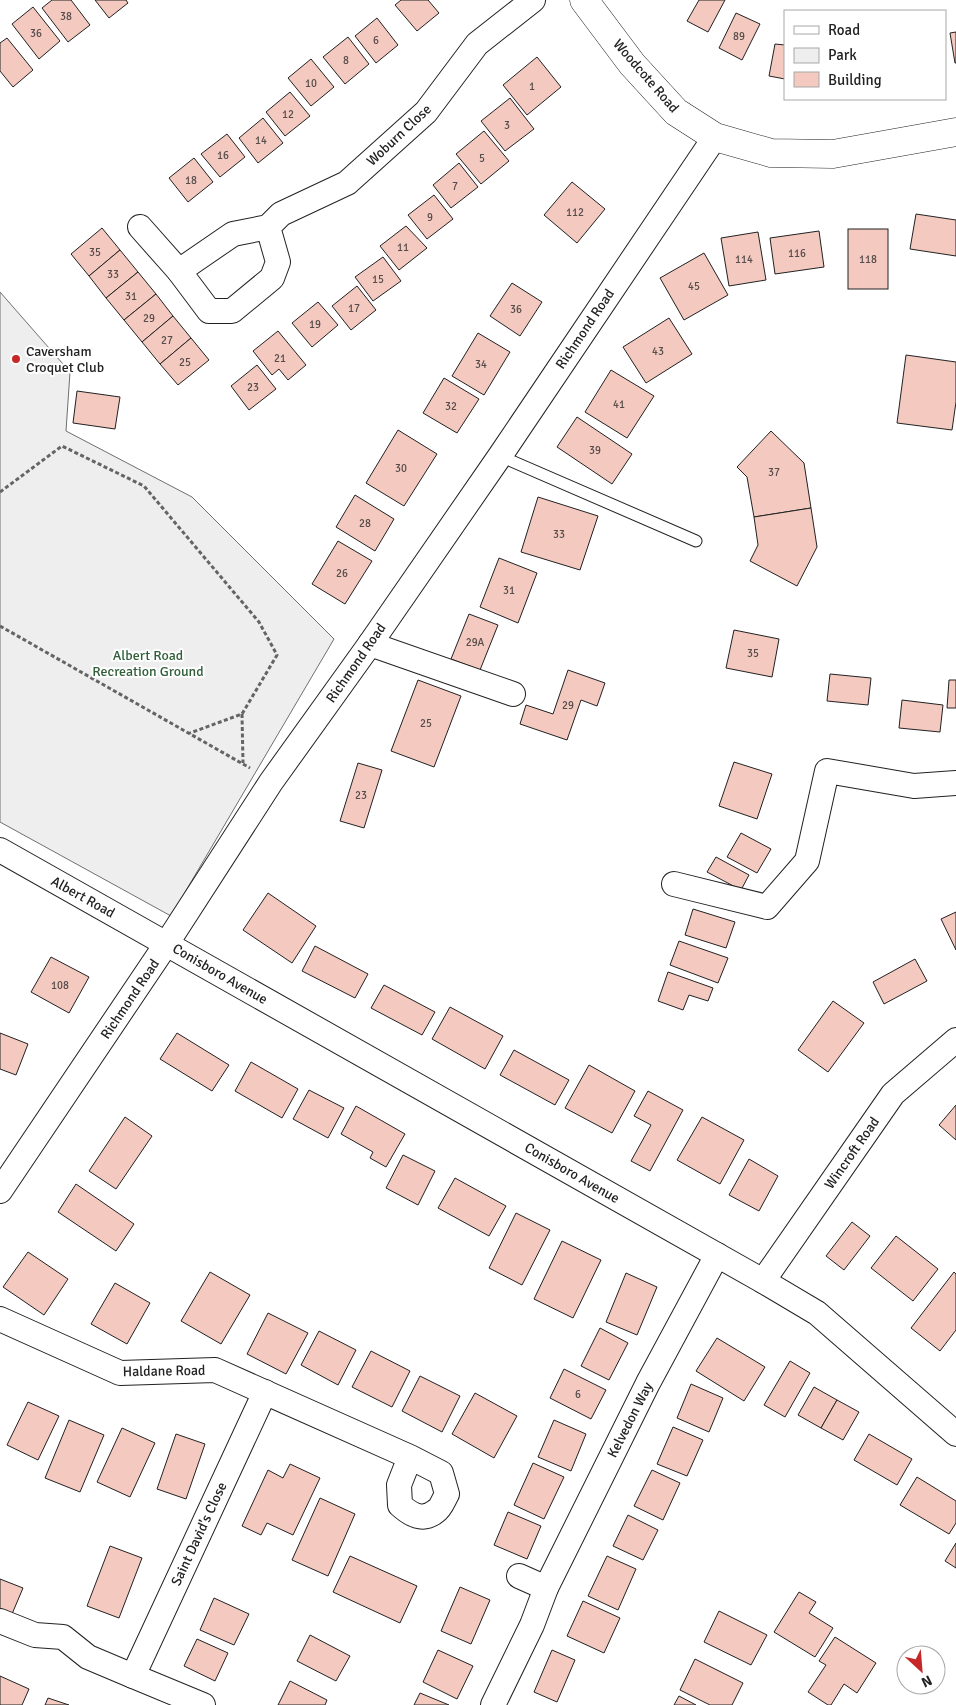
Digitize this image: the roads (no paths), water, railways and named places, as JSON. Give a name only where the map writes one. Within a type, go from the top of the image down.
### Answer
[{"type":"main road","name":"Woodcote Road","points":[[584,0],[632,64],[676,112],[715,137],[771,153],[833,154],[956,132]]},
{"type":"street","name":"Woburn Close","points":[[179,271],[233,234],[268,227],[281,214],[347,183],[426,112],[477,44],[533,0]]},
{"type":"street","name":"Richmond Road","points":[[0,1191],[167,944],[271,782],[370,644],[500,456],[715,137]]},
{"type":"street","points":[[140,227],[179,271],[209,312],[232,311],[272,278],[278,262],[268,227]]},
{"type":"street","points":[[370,644],[513,694]]},
{"type":"street","points":[[674,884],[767,906],[807,861],[827,770],[914,786],[956,783]]},
{"type":"street","name":"Albert Road","points":[[0,850],[167,944]]},
{"type":"street","name":"Conisboro Avenue","points":[[167,944],[718,1255],[817,1313],[956,1434]]},
{"type":"street","name":"Wincroft Road","points":[[763,1281],[892,1094],[956,1040]]},
{"type":"street","name":"Kelvedon Way","points":[[493,1705],[532,1625],[546,1588],[648,1382],[718,1255]]},
{"type":"street","name":"Haldane Road","points":[[0,1320],[120,1373],[215,1370],[410,1457]]},
{"type":"street","name":"Saint David's Close","points":[[133,1676],[265,1392]]},
{"type":"street","points":[[520,1576],[546,1588]]},
{"type":"street","points":[[0,1620],[35,1635],[63,1637],[88,1657],[203,1705]]},
{"type":"lane","points":[[500,456],[696,541]]},
{"type":"place","name":"Caversham Croquet Club","points":[[16,359]]},
{"type":"park label","name":"Albert Road Recreation Ground","points":[[148,664]]}]
